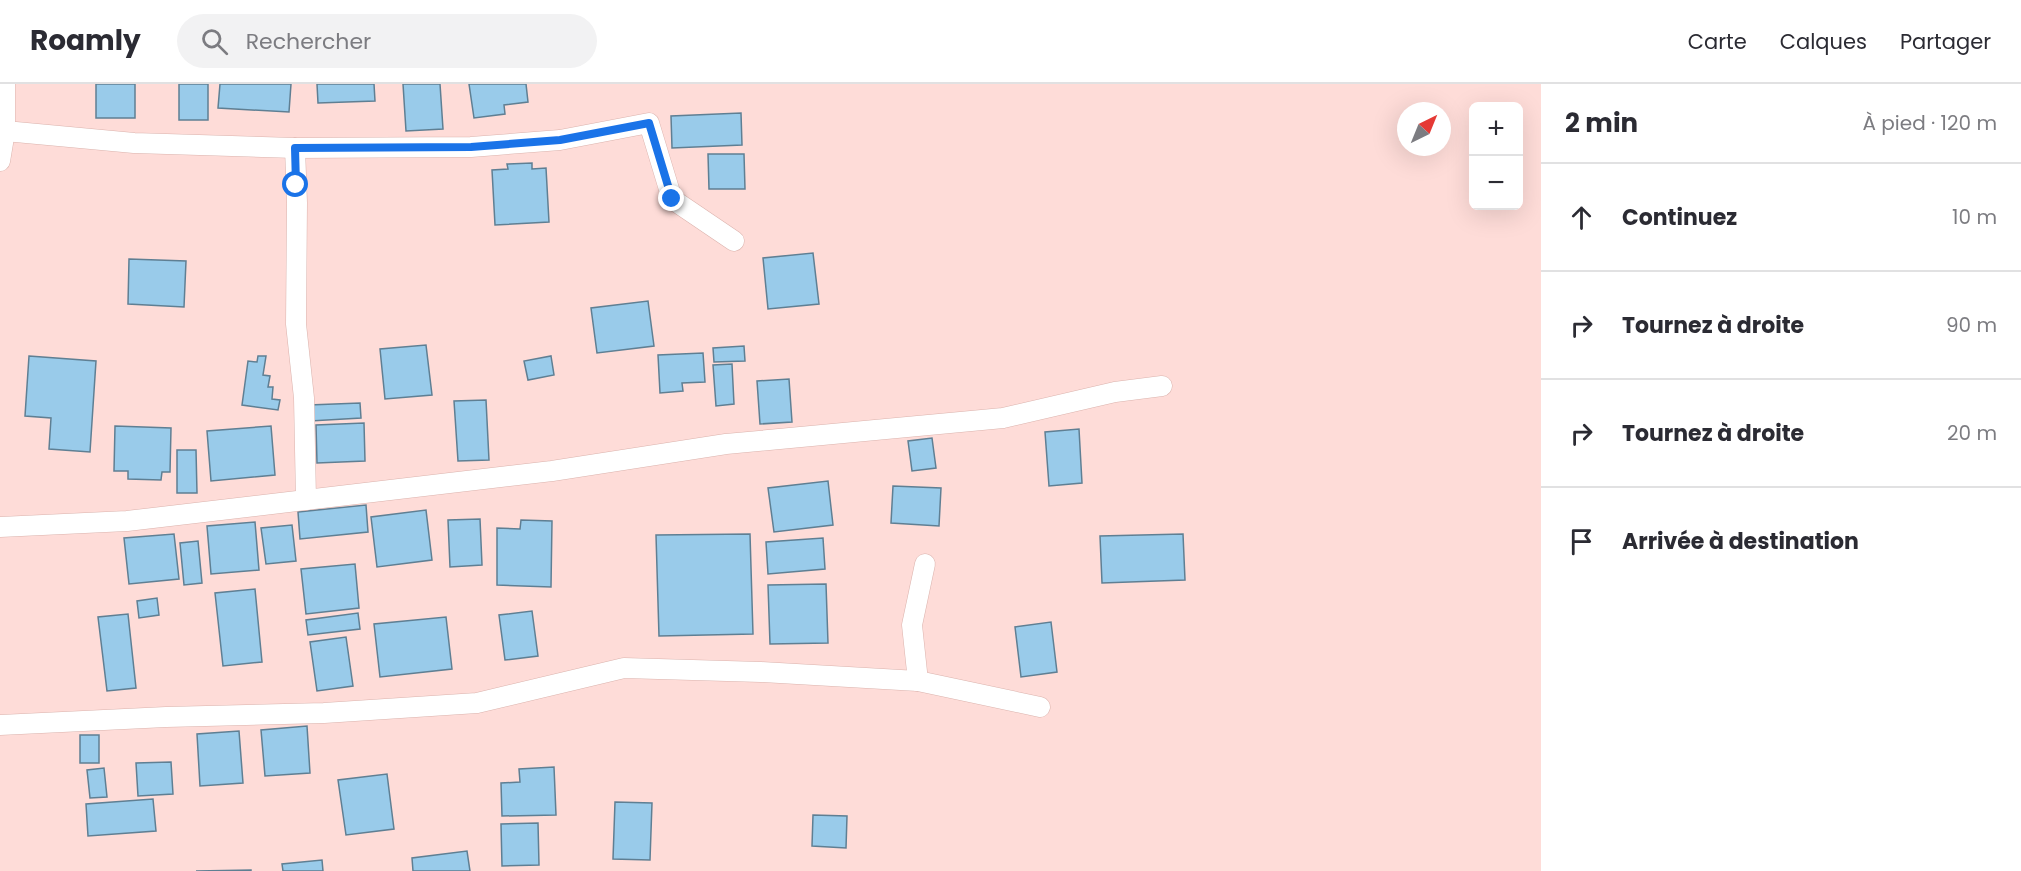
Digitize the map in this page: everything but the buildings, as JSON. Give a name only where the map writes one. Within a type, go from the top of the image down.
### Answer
[{"type":"street","points":[[0,160],[5,131],[5,84]]},
{"type":"street","points":[[5,131],[134,143],[295,148],[471,147],[560,140],[649,123],[672,199],[734,241]]},
{"type":"street","points":[[295,148],[296,324],[304,398],[306,501]]},
{"type":"street","points":[[0,527],[127,521],[552,471],[726,444],[1003,418],[1115,392],[1162,386]]},
{"type":"street","points":[[918,681],[912,626],[925,564]]},
{"type":"street","points":[[0,725],[166,717],[324,713],[477,704],[624,668],[760,672],[918,681],[1040,707]]},
{"type":"route","points":[[296,185],[295,148],[471,147],[560,140],[649,123],[672,199]]}]
